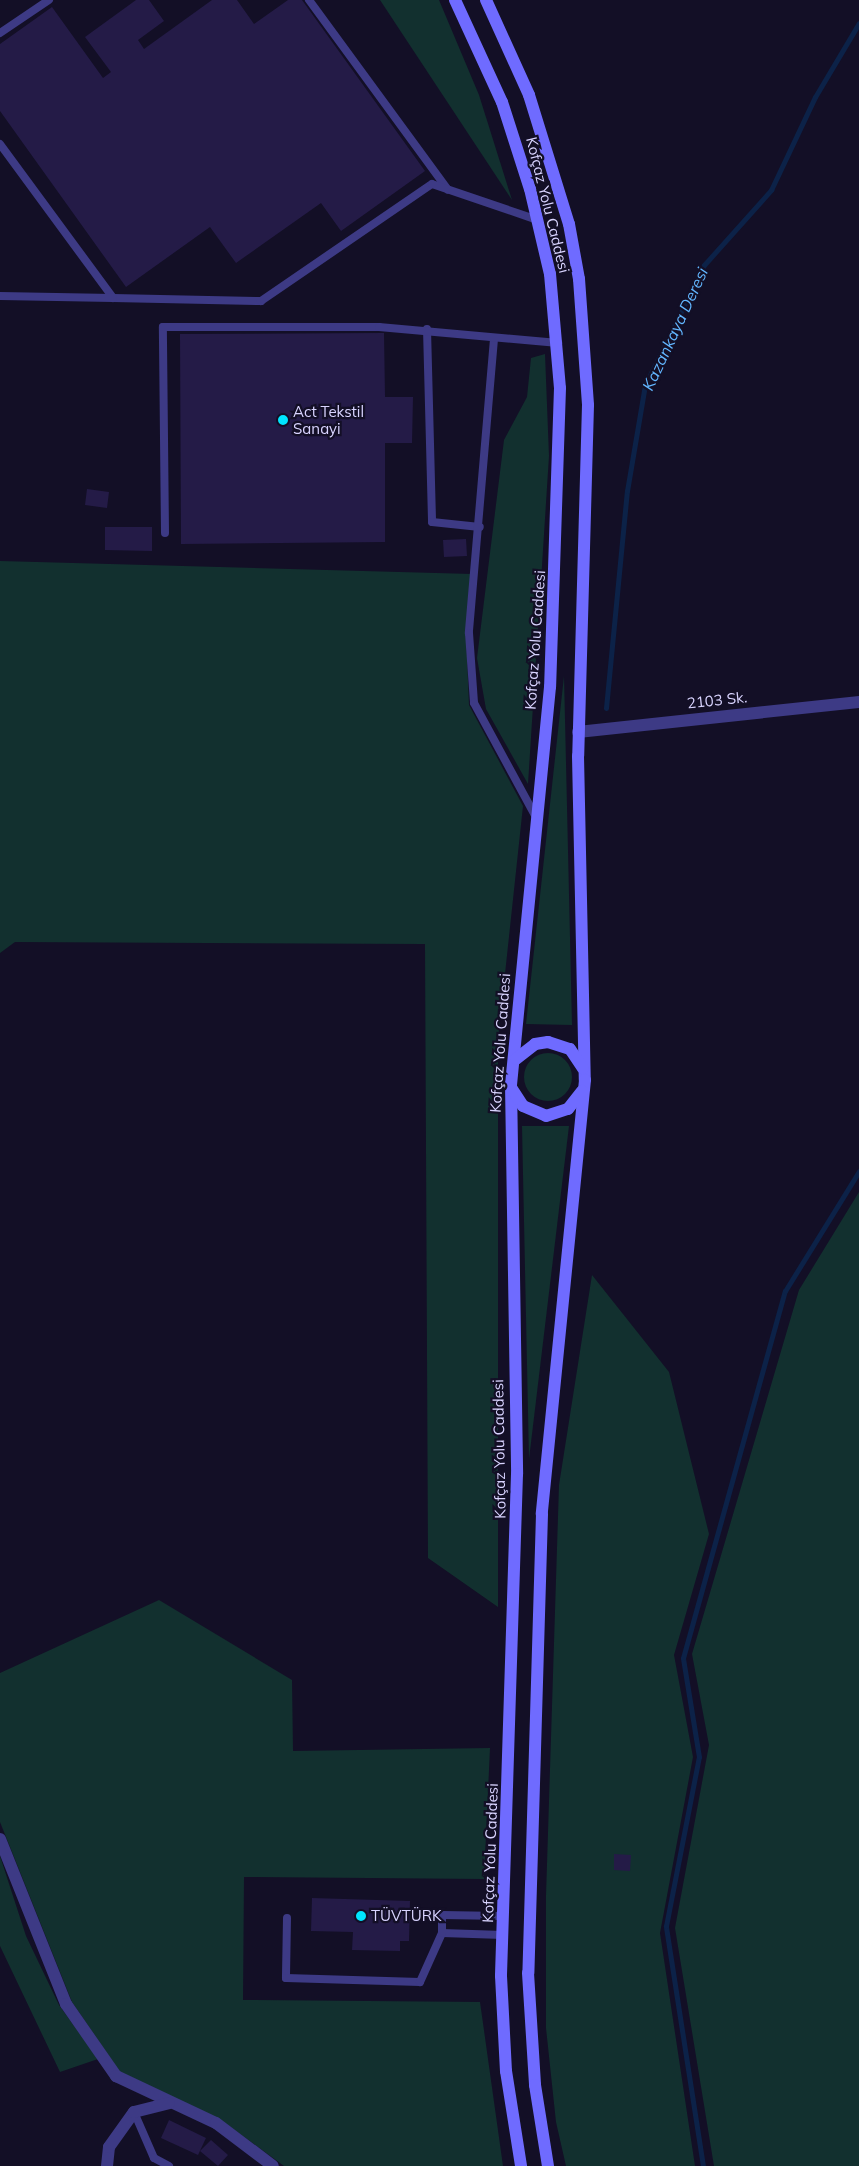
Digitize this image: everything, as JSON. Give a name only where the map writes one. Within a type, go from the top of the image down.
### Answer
[{"type":"main road","name":"Kofçaz Yolu Caddesi","points":[[455,0],[502,102],[538,220],[558,343],[560,447],[554,631],[516,1060],[511,1084],[517,1474],[503,1916],[502,2025],[521,2166]]},
{"type":"main road","name":"Kofçaz Yolu Caddesi","points":[[486,0],[541,129],[579,279],[588,404],[578,732],[583,1068],[542,1524],[528,1973],[535,2085],[548,2166]]},
{"type":"main road","points":[[516,1060],[535,1044],[548,1042],[570,1049],[583,1068]]},
{"type":"main road","points":[[511,1084],[523,1106],[546,1116],[568,1110],[582,1091]]},
{"type":"street","name":"2103 Sk.","points":[[578,732],[859,702]]},
{"type":"street","points":[[0,1839],[66,2004],[116,2076],[216,2124],[273,2166]]},
{"type":"street","points":[[106,2166],[109,2147],[134,2112],[169,2103]]},
{"type":"lane","points":[[0,33],[49,0]]},
{"type":"lane","points":[[309,0],[448,190]]},
{"type":"lane","points":[[0,144],[112,298]]},
{"type":"lane","points":[[0,296],[261,301],[432,184],[538,220]]},
{"type":"lane","points":[[165,533],[163,327],[427,329],[494,338],[558,343]]},
{"type":"lane","points":[[427,329],[432,522],[480,527]]},
{"type":"lane","points":[[494,338],[480,527],[469,633],[474,703],[537,819]]},
{"type":"lane","points":[[288,1918],[286,1978],[420,1982],[442,1933],[442,1915],[503,1916]]},
{"type":"lane","points":[[442,1933],[503,1935]]},
{"type":"lane","points":[[134,2112],[154,2158],[168,2166]]},
{"type":"green space","points":[[380,0],[439,0],[479,95],[512,200]]},
{"type":"green space","points":[[545,354],[549,456],[528,784],[486,709],[477,658],[504,440],[527,397],[531,358]]},
{"type":"green space","points":[[0,561],[472,574],[466,632],[469,705],[523,806],[498,1039],[498,1607],[428,1558],[425,944],[15,942],[0,953]]},
{"type":"green space","points":[[564,676],[572,1025],[526,1024]]},
{"type":"green space","points":[[543,1053],[553,1053],[562,1057],[568,1063],[571,1068],[571,1086],[562,1097],[553,1101],[543,1101],[534,1097],[528,1091],[524,1082],[524,1072],[528,1063],[534,1057]]},
{"type":"green space","points":[[522,1126],[569,1126],[529,1459]]},
{"type":"green space","points":[[859,1192],[859,2166],[714,2166],[675,1928],[709,1745],[692,1654],[799,1290]]},
{"type":"green space","points":[[592,1275],[669,1372],[709,1534],[674,1655],[693,1757],[660,1933],[695,2166],[566,2166],[556,2122],[546,2028],[546,1896],[559,1485]]},
{"type":"green space","points":[[159,1600],[292,1680],[293,1751],[490,1748],[484,1879],[244,1877],[243,2000],[480,2002],[503,2166],[284,2166],[221,2120],[120,2072],[72,2002],[0,1822],[0,1673]]},
{"type":"green space","points":[[0,1856],[26,1936],[59,2005],[98,2059],[60,2072],[0,1946]]},
{"type":"building","points":[[136,0],[149,0],[164,21],[138,40],[144,49],[212,0],[237,0],[254,24],[288,0],[302,0],[425,171],[341,231],[321,203],[236,263],[210,227],[126,287],[0,111],[0,44],[52,7],[103,78],[111,72],[85,37]]},
{"type":"building","name":"Act Tekstil Sanayi","points":[[384,333],[385,397],[413,397],[412,443],[385,443],[385,542],[181,544],[180,334]]},
{"type":"building","points":[[87,489],[109,492],[107,508],[85,505]]},
{"type":"building","points":[[105,527],[152,527],[152,551],[105,550]]},
{"type":"building","points":[[466,539],[467,556],[444,557],[443,540]]},
{"type":"building","points":[[614,1854],[631,1855],[630,1871],[614,1870]]},
{"type":"building","name":"TÜVTÜRK","points":[[312,1898],[410,1901],[409,1941],[400,1941],[400,1951],[352,1950],[353,1932],[311,1931]]},
{"type":"building","points":[[169,2120],[206,2138],[198,2155],[161,2138]]},
{"type":"building","points":[[211,2140],[228,2155],[218,2166],[200,2151]]},
{"type":"waterway","name":"Kazankaya Deresi","points":[[606,708],[627,491],[645,385],[704,265],[771,190],[815,97],[859,23]]},
{"type":"waterway","points":[[703,2166],[666,1926],[699,1757],[683,1658],[785,1291],[859,1171]]},
{"type":"place","name":"Act Tekstil Sanayi","points":[[283,420]]},
{"type":"place","name":"TÜVTÜRK","points":[[361,1916]]}]
